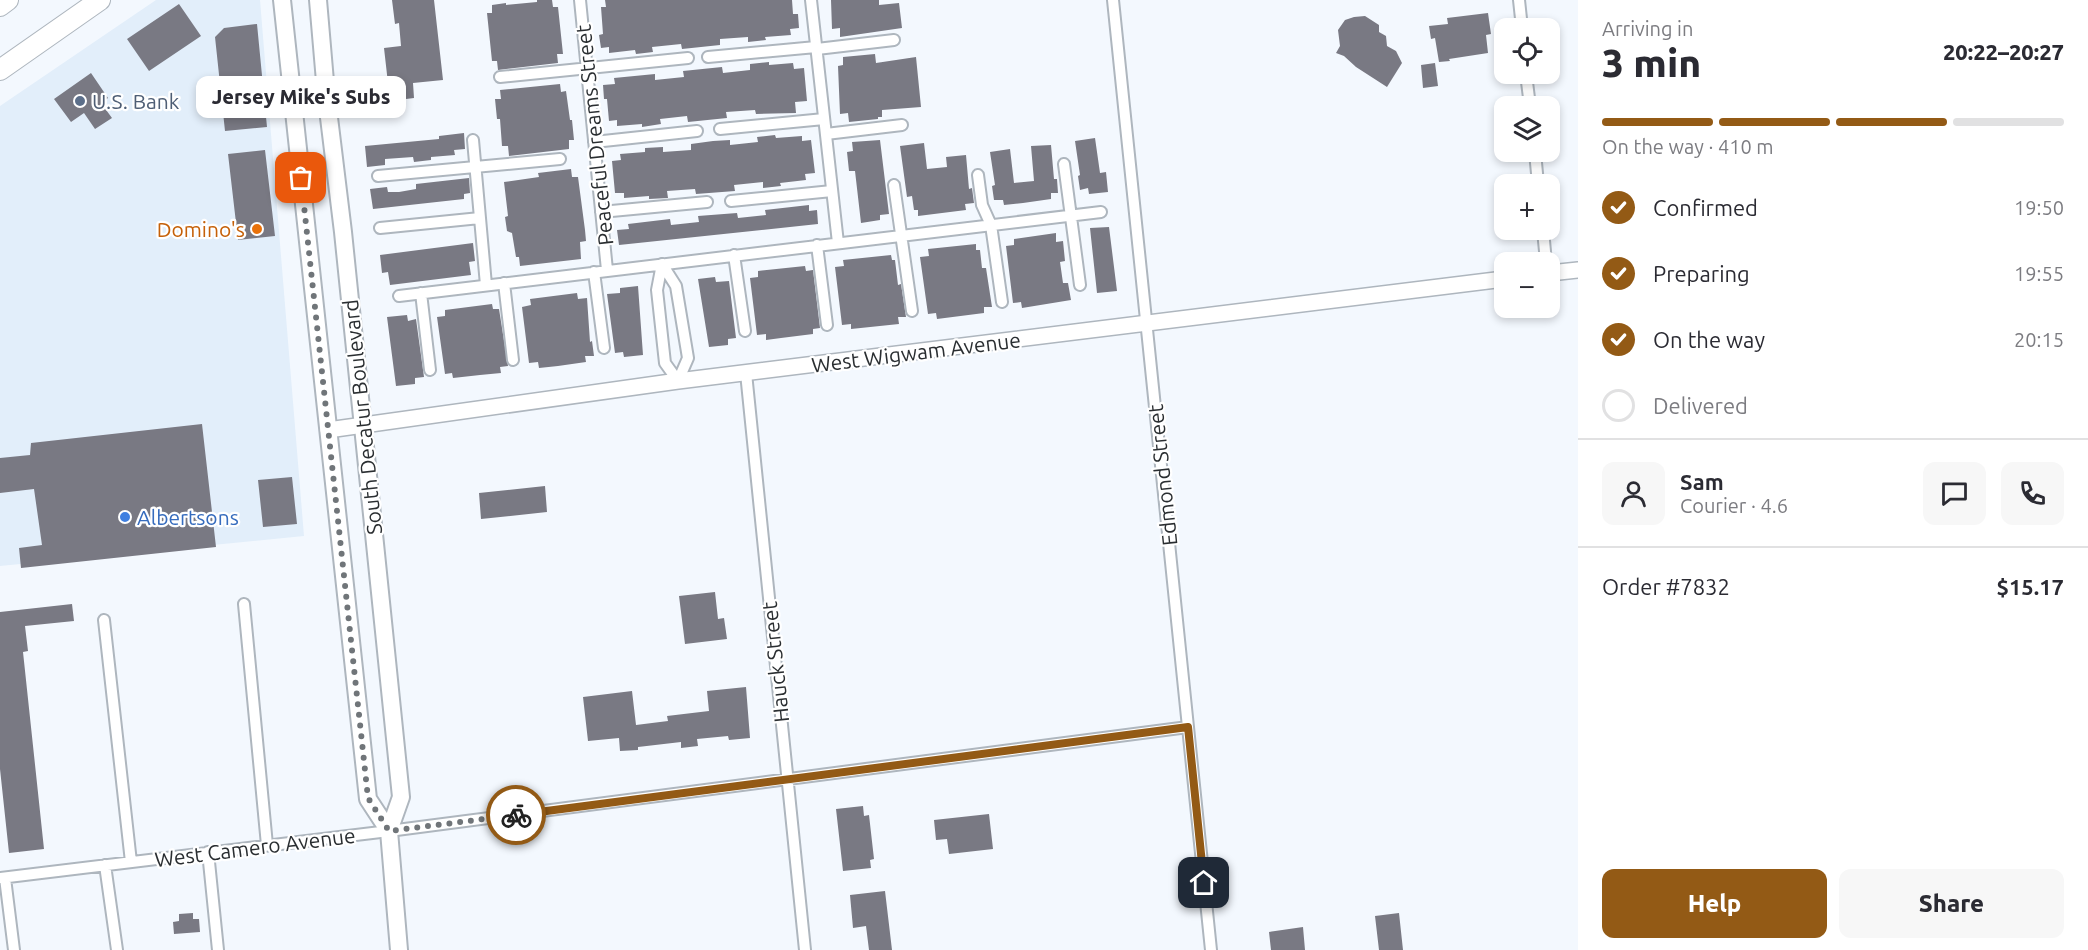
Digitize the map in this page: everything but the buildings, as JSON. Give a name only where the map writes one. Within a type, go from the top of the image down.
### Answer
[{"type":"highway","points":[[0,6],[8,0]]},
{"type":"highway","points":[[0,70],[100,0]]},
{"type":"main road","name":"South Decatur Boulevard","points":[[282,0],[368,798],[389,831]]},
{"type":"main road","name":"South Decatur Boulevard","points":[[318,0],[401,797],[389,831],[399,950]]},
{"type":"street","name":"Peaceful Dreams Street","points":[[580,0],[607,270]]},
{"type":"street","points":[[811,0],[838,243]]},
{"type":"street","name":"Edmond Street","points":[[1113,0],[1210,950]]},
{"type":"street","points":[[1519,0],[1521,18]]},
{"type":"street","points":[[708,57],[894,40]]},
{"type":"street","points":[[500,77],[688,58]]},
{"type":"street","points":[[720,129],[824,119]]},
{"type":"street","points":[[826,134],[902,125]]},
{"type":"street","points":[[594,142],[697,131]]},
{"type":"street","points":[[473,140],[486,285]]},
{"type":"street","points":[[378,176],[560,159]]},
{"type":"street","points":[[1064,165],[1080,285]]},
{"type":"street","points":[[978,175],[982,205],[992,225],[1002,302]]},
{"type":"street","points":[[894,185],[912,311]]},
{"type":"street","points":[[731,201],[832,191]]},
{"type":"street","points":[[601,212],[707,202]]},
{"type":"street","points":[[399,296],[1101,212]]},
{"type":"street","points":[[380,228],[480,218]]},
{"type":"street","points":[[818,245],[827,325]]},
{"type":"street","points":[[734,255],[745,331]]},
{"type":"street","points":[[662,264],[676,286],[688,358],[678,381]]},
{"type":"street","points":[[662,264],[657,290],[665,363],[678,381]]},
{"type":"street","points":[[1560,272],[1578,270]]},
{"type":"street","points":[[594,272],[604,348]]},
{"type":"street","name":"West Wigwam Avenue","points":[[328,429],[678,381],[1494,280]]},
{"type":"street","points":[[504,283],[513,360]]},
{"type":"street","points":[[420,293],[430,370]]},
{"type":"street","name":"Hauck Street","points":[[746,373],[805,950]]},
{"type":"street","points":[[244,604],[267,845]]},
{"type":"street","points":[[104,620],[131,862]]},
{"type":"street","name":"West Camero Avenue","points":[[3,878],[389,831],[1188,727]]},
{"type":"street","points":[[208,852],[218,950]]},
{"type":"street","points":[[105,865],[117,950]]},
{"type":"street","points":[[3,878],[14,950]]},
{"type":"shaded area","points":[[156,0],[260,0],[304,536],[0,566],[0,106]]},
{"type":"way so far","points":[[301,178],[368,798],[389,831],[516,815]]},
{"type":"place","name":"U.S. Bank","points":[[80,101]]},
{"type":"place","name":"Jersey Mike's Subs","points":[[301,178]]},
{"type":"place","name":"Domino's","points":[[257,229]]},
{"type":"place","name":"Albertsons","points":[[125,517]]},
{"type":"route","points":[[516,815],[1188,727],[1204,883]]}]
